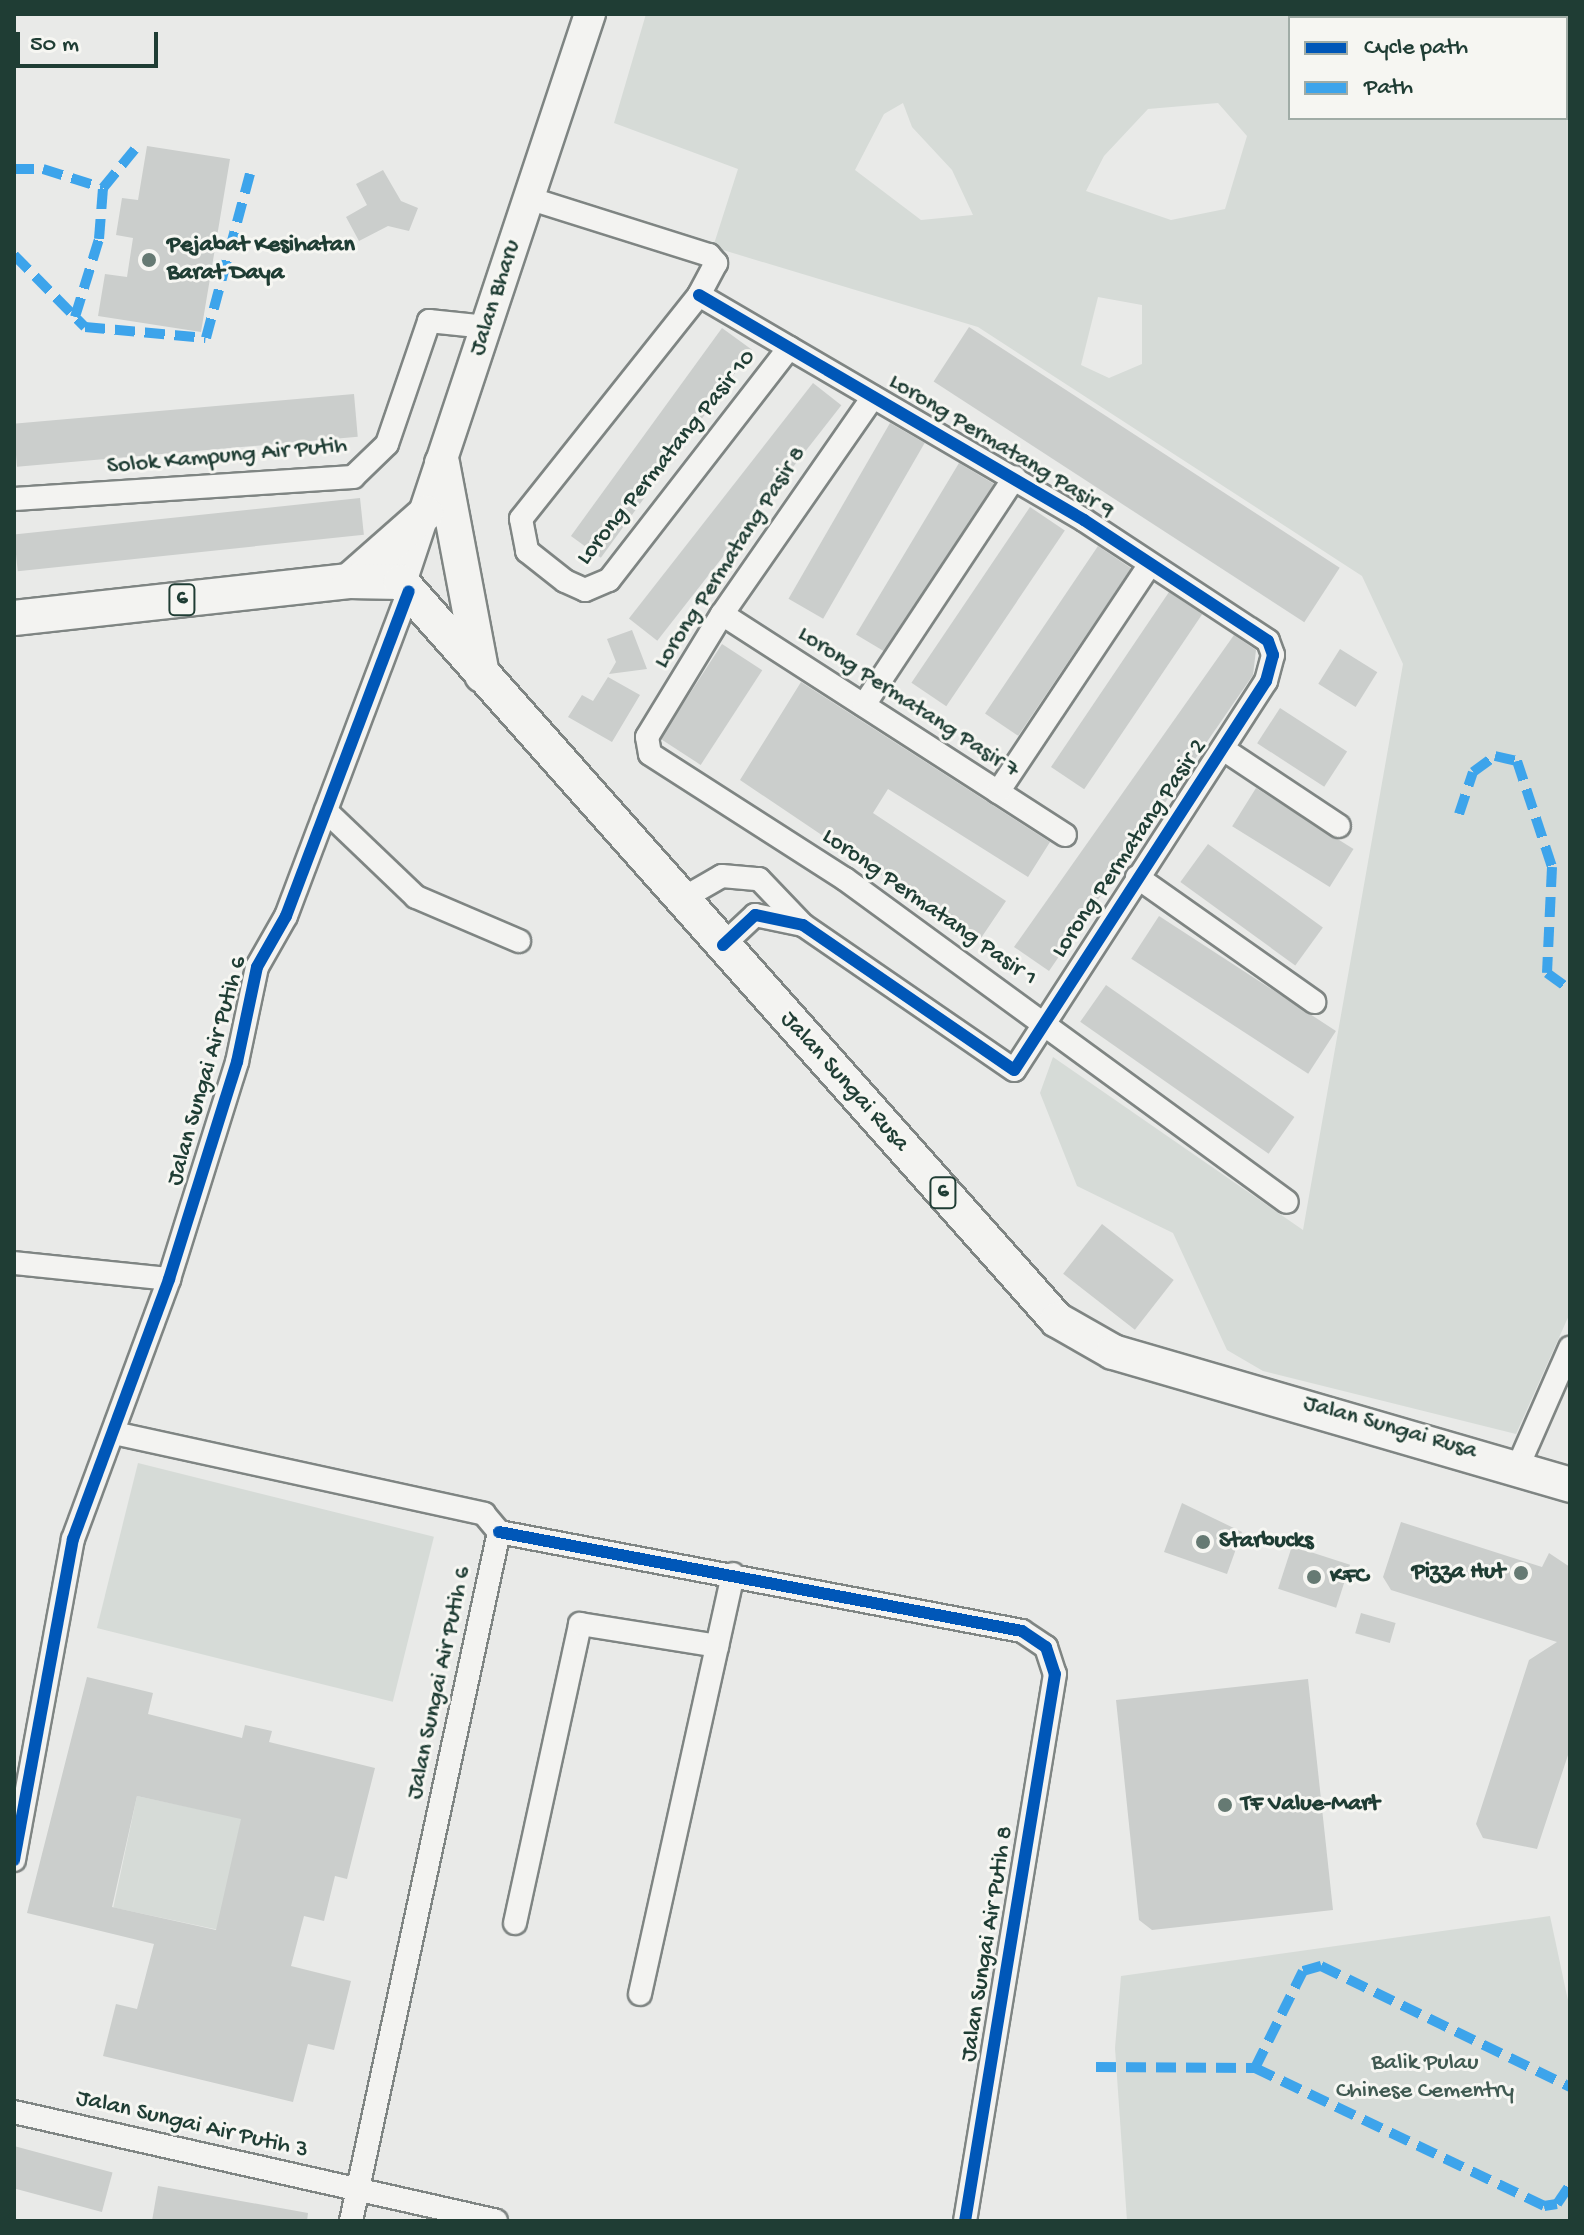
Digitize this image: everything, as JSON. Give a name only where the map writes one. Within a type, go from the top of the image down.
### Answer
[{"type":"main road","name":"Jalan Bharu","points":[[405,586],[442,463],[590,14]]},
{"type":"main road","points":[[442,463],[482,676]]},
{"type":"main road","points":[[349,581],[426,513]]},
{"type":"main road","name":"6","points":[[14,618],[349,581],[405,586]]},
{"type":"main road","name":"Jalan Sungai Rusa","points":[[405,586],[1031,1295],[1082,1337],[1519,1464],[1570,1485]]},
{"type":"street","name":"Lorong Permatang Pasir 10","points":[[528,198],[709,255],[715,269],[699,295],[521,519],[527,551],[565,581],[585,590],[609,580],[789,348]]},
{"type":"street","name":"Lorong Permatang Pasir 9","points":[[699,295],[1015,477],[1272,649]]},
{"type":"street","name":"Solok Kampung Air Putih","points":[[14,499],[353,477],[387,444],[429,321],[487,327]]},
{"type":"street","name":"Lorong Permatang Pasir 8","points":[[650,754],[647,737],[722,614],[873,397]]},
{"type":"street","points":[[864,705],[1015,477]]},
{"type":"street","points":[[998,792],[1149,566]]},
{"type":"street","name":"Jalan Sungai Air Putih 6","points":[[14,1860],[73,1539],[169,1279],[237,1062],[257,967],[286,916],[405,586]]},
{"type":"street","name":"Lorong Permatang Pasir 7","points":[[722,614],[1065,835]]},
{"type":"street","name":"Lorong Permatang Pasir 2","points":[[803,925],[1014,1070],[1266,681],[1272,649]]},
{"type":"street","points":[[1223,749],[1339,826]]},
{"type":"street","name":"Lorong Permatang Pasir 1","points":[[650,754],[1044,1021],[1287,1202]]},
{"type":"street","points":[[326,811],[416,897],[519,941]]},
{"type":"street","points":[[682,899],[722,876],[749,877],[775,892],[803,925]]},
{"type":"street","points":[[1137,877],[1314,1002]]},
{"type":"street","points":[[723,945],[755,915],[803,925]]},
{"type":"street","points":[[14,1263],[169,1279]]},
{"type":"street","points":[[1519,1464],[1570,1348]]},
{"type":"street","points":[[114,1433],[484,1514],[499,1532],[733,1574],[640,1994]]},
{"type":"street","name":"Jalan Sungai Air Putih 6","points":[[351,2221],[499,1532]]},
{"type":"street","name":"Jalan Sungai Air Putih 8","points":[[733,1574],[1022,1631],[1046,1647],[1055,1674],[965,2221]]},
{"type":"street","points":[[515,1923],[580,1624],[717,1646]]},
{"type":"street","name":"Jalan Sungai Air Putih 3","points":[[14,2112],[496,2221]]},
{"type":"green space","points":[[646,14],[1570,14],[1570,1313],[1516,1434],[1263,1371],[1227,1350],[1173,1233],[1077,1186],[1040,1093],[1053,1057],[1303,1230],[1403,664],[1362,576],[978,327],[713,247],[738,169],[614,123]],"holes":[[[903,103],[912,127],[952,170],[973,215],[921,220],[855,170],[884,114]],[[1218,103],[1247,136],[1225,209],[1171,220],[1086,191],[1104,156],[1148,109]],[[1098,297],[1142,305],[1142,364],[1109,378],[1081,365]]]},
{"type":"green space","points":[[138,1463],[434,1537],[393,1702],[97,1628]]},
{"type":"green space","points":[[137,1796],[242,1818],[218,1930],[113,1908]]},
{"type":"green space","name":"Balik Pulau Chinese Cementry","points":[[1550,1916],[1570,2010],[1570,2221],[1127,2221],[1115,2048],[1121,1976]]},
{"type":"building","points":[[147,146],[230,159],[201,332],[98,316],[105,274],[127,277],[133,238],[116,235],[122,198],[138,200]]},
{"type":"building","points":[[383,170],[401,201],[418,208],[409,231],[388,226],[359,241],[346,217],[367,205],[356,184]]},
{"type":"building","points":[[969,327],[1340,568],[1304,622],[934,382]]},
{"type":"building","points":[[722,328],[752,350],[601,558],[571,536]]},
{"type":"building","points":[[813,383],[841,405],[657,641],[629,619]]},
{"type":"building","points":[[354,394],[358,437],[17,467],[14,424]]},
{"type":"building","points":[[890,423],[925,443],[823,619],[788,599]]},
{"type":"building","points":[[959,463],[994,484],[891,656],[856,634]]},
{"type":"building","points":[[360,498],[364,535],[18,571],[14,534]]},
{"type":"building","points":[[1030,507],[1065,530],[946,706],[911,683]]},
{"type":"building","points":[[1098,546],[1131,568],[1018,736],[985,713]]},
{"type":"building","points":[[1169,592],[1202,614],[1084,789],[1051,767]]},
{"type":"building","points":[[632,630],[647,669],[609,674],[616,662],[607,639]]},
{"type":"building","points":[[1234,635],[1256,650],[1253,675],[1049,971],[1014,947]]},
{"type":"building","points":[[722,644],[762,670],[701,765],[660,739]]},
{"type":"building","points":[[1340,649],[1377,672],[1356,707],[1318,684]]},
{"type":"building","points":[[608,677],[640,695],[612,742],[568,717],[582,695],[593,701]]},
{"type":"building","points":[[801,682],[1050,842],[1028,877],[888,789],[873,813],[1006,901],[979,941],[740,780]]},
{"type":"building","points":[[1280,708],[1347,752],[1324,787],[1257,743]]},
{"type":"building","points":[[1256,788],[1354,849],[1330,887],[1232,826]]},
{"type":"building","points":[[1208,844],[1323,927],[1295,965],[1180,882]]},
{"type":"building","points":[[1159,916],[1336,1031],[1308,1074],[1131,959]]},
{"type":"building","points":[[1106,985],[1294,1117],[1269,1154],[1080,1022]]},
{"type":"building","points":[[1102,1224],[1174,1280],[1135,1330],[1063,1274]]},
{"type":"building","name":"Starbucks","points":[[1182,1503],[1242,1532],[1227,1574],[1164,1552]]},
{"type":"building","points":[[1401,1522],[1542,1567],[1549,1553],[1570,1567],[1570,1749],[1537,1849],[1483,1838],[1476,1824],[1529,1660],[1557,1642],[1391,1590],[1383,1577]]},
{"type":"building","name":"KFC","points":[[1292,1546],[1350,1565],[1336,1608],[1278,1589]]},
{"type":"building","points":[[1361,1613],[1396,1623],[1390,1643],[1355,1633]]},
{"type":"building","points":[[87,1677],[153,1693],[148,1714],[242,1738],[245,1725],[272,1731],[269,1742],[375,1768],[347,1879],[335,1876],[324,1921],[304,1916],[291,1966],[351,1981],[334,2050],[308,2044],[293,2102],[103,2056],[116,2004],[137,2009],[154,1944],[27,1913]],"holes":[[[137,1796],[241,1819],[216,1930],[112,1907]]]},
{"type":"building","name":"TF Value-Mart","points":[[1308,1679],[1333,1910],[1152,1930],[1139,1920],[1116,1700]]},
{"type":"building","points":[[14,2146],[113,2172],[102,2212],[14,2188]]},
{"type":"building","points":[[158,2186],[308,2213],[307,2221],[152,2221]]},
{"type":"marked path","points":[[75,317],[99,239],[103,188],[135,149]]},
{"type":"marked path","points":[[14,169],[43,169],[103,188]]},
{"type":"marked path","points":[[14,255],[85,327],[206,338],[250,174]]},
{"type":"marked path","points":[[1459,814],[1473,772],[1495,756],[1517,761],[1552,867],[1547,973],[1570,990]]},
{"type":"marked path","points":[[1255,2068],[1303,1971],[1321,1966],[1570,2087]]},
{"type":"marked path","points":[[1096,2067],[1255,2068],[1544,2206],[1557,2204],[1570,2185]]},
{"type":"cycle path","points":[[699,295],[1084,520],[1268,641],[1273,655],[1266,681],[1014,1070],[803,925],[755,915],[723,945]]},
{"type":"cycle path","points":[[14,1860],[73,1539],[169,1279],[237,1062],[257,967],[286,916],[409,591]]},
{"type":"cycle path","points":[[499,1532],[1022,1631],[1046,1647],[1055,1674],[965,2221]]},
{"type":"place","name":"Pejabat Kesihatan Barat Daya","points":[[149,260]]},
{"type":"place","name":"Starbucks","points":[[1203,1542]]},
{"type":"place","name":"Pizza Hut","points":[[1521,1573]]},
{"type":"place","name":"KFC","points":[[1314,1577]]},
{"type":"place","name":"TF Value-Mart","points":[[1225,1805]]}]
